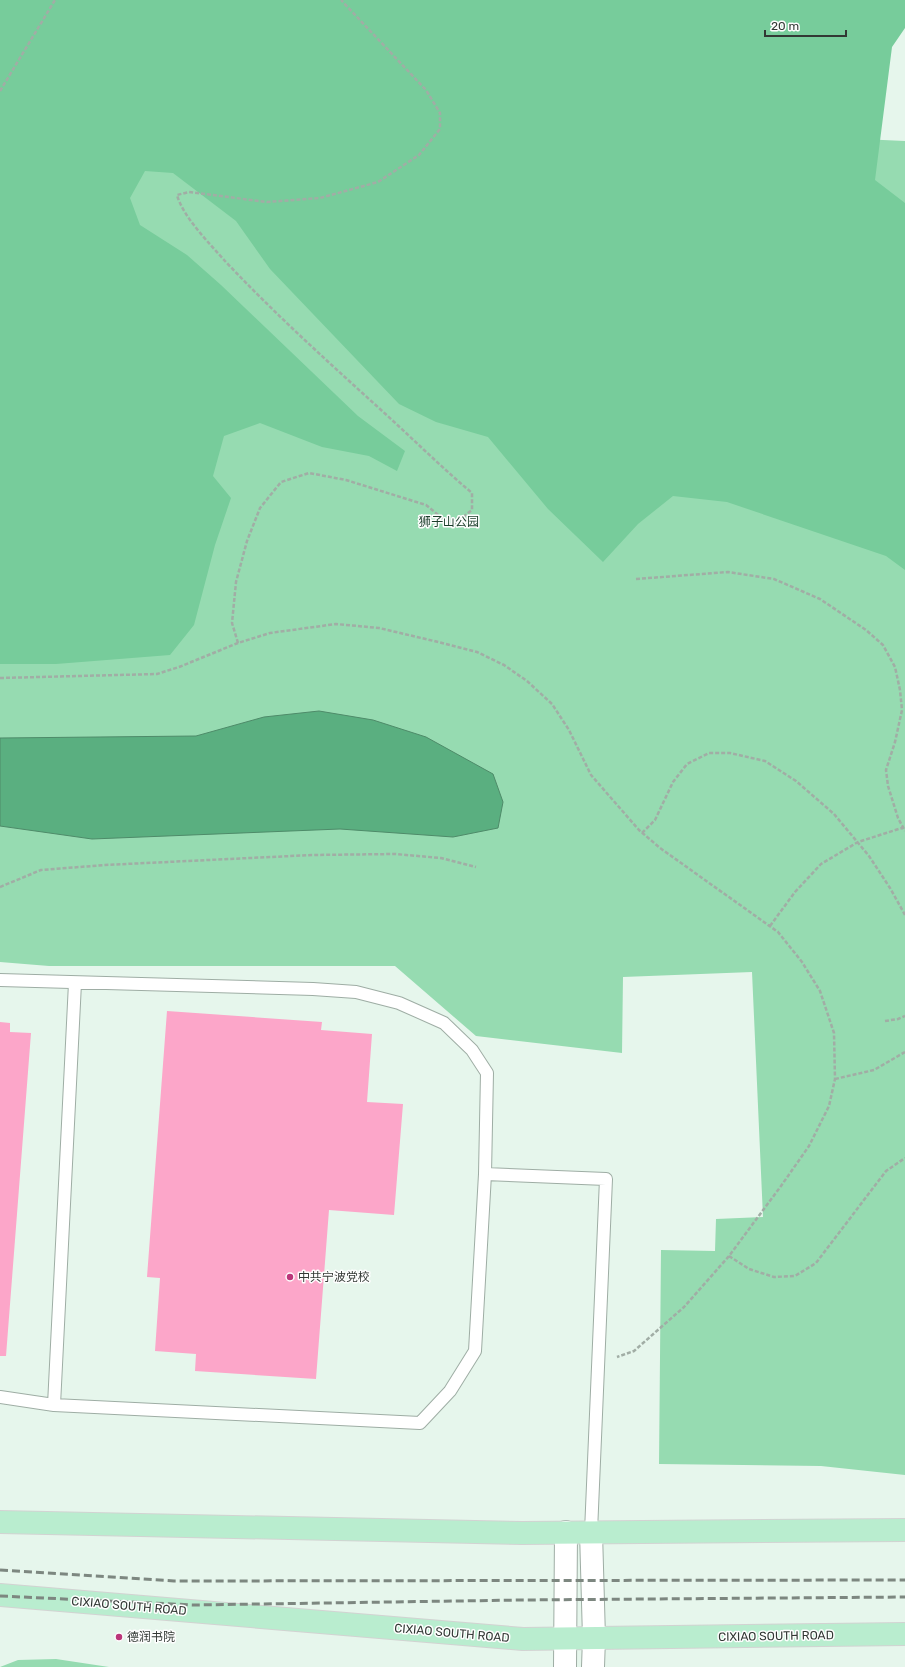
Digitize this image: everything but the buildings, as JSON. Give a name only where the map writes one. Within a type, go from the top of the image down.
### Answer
[{"type":"main road","points":[[0,1522],[522,1533],[905,1530]]},
{"type":"main road","name":"CIXIAO SOUTH ROAD","points":[[0,1595],[523,1639],[905,1634]]},
{"type":"street","points":[[565,1667],[566,1532]]},
{"type":"street","points":[[591,1532],[594,1638],[593,1667]]},
{"type":"lane","points":[[0,980],[313,989],[356,992],[399,1003],[444,1023],[472,1050],[487,1072],[485,1174],[475,1351],[450,1391],[420,1423],[54,1405],[0,1397]]},
{"type":"lane","points":[[54,1405],[75,983]]},
{"type":"lane","points":[[485,1174],[606,1179],[591,1532]]},
{"type":"path","points":[[0,91],[55,0]]},
{"type":"path","points":[[238,643],[232,623],[238,575],[247,541],[260,508],[281,482],[308,473],[346,480],[426,505],[452,526],[472,510],[472,493],[445,471],[381,410],[319,355],[251,289],[208,242],[180,205],[177,195],[189,192],[267,202],[320,198],[378,182],[419,155],[440,130],[440,113],[426,90],[341,0]]},
{"type":"path","points":[[636,579],[728,572],[774,579],[820,599],[866,630],[883,645],[895,668],[900,690],[902,710],[895,742],[886,770],[894,805],[904,829],[858,842],[821,864],[795,892],[770,926]]},
{"type":"path","points":[[0,678],[68,675],[157,674],[179,667],[238,643],[270,633],[305,627],[336,624],[379,628],[477,652],[504,665],[526,681],[552,704],[569,730],[591,775],[612,801],[642,833],[660,848],[778,932],[802,962],[820,992],[834,1033],[835,1079],[829,1106],[808,1146],[781,1186],[729,1256],[684,1307],[634,1351],[598,1364]]},
{"type":"path","points":[[642,833],[655,820],[673,782],[687,764],[709,753],[730,752],[765,761],[796,782],[834,814],[858,842],[890,888],[905,915]]},
{"type":"path","points":[[0,887],[41,870],[105,865],[312,855],[395,854],[441,858],[476,868]]},
{"type":"path","points":[[885,1021],[898,1019],[905,1016]]},
{"type":"path","points":[[835,1079],[874,1070],[905,1052]]},
{"type":"path","points":[[729,1256],[750,1269],[774,1277],[795,1276],[816,1263],[886,1171],[905,1158]]},
{"type":"green space","name":"狮子山公园","points":[[0,0],[663,130],[905,141],[905,1475],[821,1466],[659,1464],[661,1250],[715,1251],[716,1219],[763,1217],[752,972],[623,977],[622,1053],[476,1036],[395,966],[49,966],[0,962]]},
{"type":"green space","points":[[56,1659],[109,1667],[0,1667],[18,1660]]},
{"type":"shaded area","points":[[0,0],[905,0],[905,28],[892,47],[875,180],[905,203],[905,570],[886,556],[727,502],[673,496],[638,524],[603,562],[548,509],[488,437],[436,422],[399,404],[270,269],[236,221],[173,173],[145,171],[130,198],[140,225],[187,255],[221,285],[358,416],[405,451],[397,471],[369,456],[322,447],[260,423],[224,436],[213,476],[231,498],[215,545],[194,625],[170,655],[56,664],[0,664]]},
{"type":"shaded area","points":[[319,711],[373,720],[426,737],[493,774],[503,802],[498,828],[453,837],[340,829],[92,839],[0,826],[0,738],[196,736],[264,717]]},
{"type":"railway","points":[[0,1570],[174,1581],[905,1580]]},
{"type":"railway","points":[[0,1596],[194,1605],[521,1600],[905,1597]]},
{"type":"place","name":"中共宁波党校","points":[[290,1277]]},
{"type":"place","name":"德润书院","points":[[119,1637]]}]
